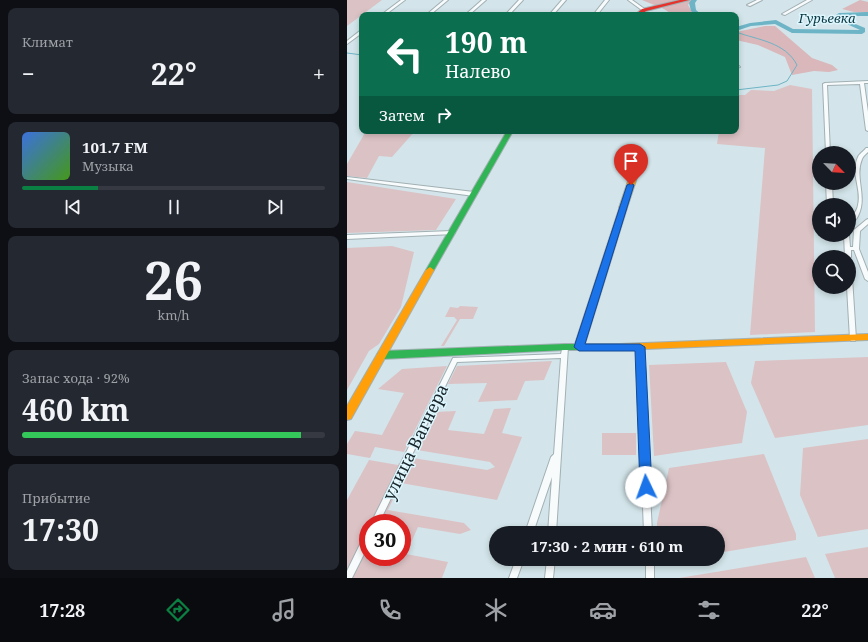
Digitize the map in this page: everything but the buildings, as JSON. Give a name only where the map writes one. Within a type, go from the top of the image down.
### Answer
[{"type":"street","points":[[387,12],[403,0]]},
{"type":"street","points":[[432,12],[446,0]]},
{"type":"street","points":[[470,12],[483,0]]},
{"type":"street","points":[[510,12],[521,0]]},
{"type":"street","points":[[554,12],[564,0]]},
{"type":"street","points":[[597,12],[607,0]]},
{"type":"street","points":[[630,0],[641,12],[686,0]]},
{"type":"street","points":[[749,6],[760,0]]},
{"type":"street","points":[[784,14],[810,0]]},
{"type":"street","points":[[347,43],[359,33]]},
{"type":"street","points":[[862,82],[868,130]]},
{"type":"street","points":[[828,146],[825,84],[868,82]]},
{"type":"street","points":[[347,416],[508,134]]},
{"type":"street","points":[[856,217],[858,215],[863,197],[858,171],[860,157],[868,149]]},
{"type":"street","points":[[579,347],[640,156]]},
{"type":"street","points":[[347,178],[474,194]]},
{"type":"street","points":[[868,221],[857,230],[856,249],[868,279]]},
{"type":"street","points":[[347,237],[452,233]]},
{"type":"street","points":[[847,242],[847,248],[856,249]]},
{"type":"street","points":[[850,294],[853,339]]},
{"type":"street","points":[[382,355],[564,352],[579,347],[640,347],[853,339],[868,337]]},
{"type":"street","points":[[640,347],[648,526]]},
{"type":"street","points":[[553,526],[564,352]]},
{"type":"street","name":"улица Вагнера","points":[[379,514],[455,360],[564,352]]},
{"type":"street","points":[[531,526],[558,450]]},
{"type":"street","points":[[349,578],[359,556]]},
{"type":"street","points":[[513,578],[517,566]]},
{"type":"street","points":[[549,578],[550,566]]},
{"type":"street","points":[[650,566],[651,578]]},
{"type":"shaded area","points":[[347,0],[382,0],[366,12],[359,12],[359,17],[347,26]]},
{"type":"shaded area","points":[[642,0],[692,0],[688,5],[692,12],[668,12]]},
{"type":"shaded area","points":[[860,0],[868,2],[868,13],[842,9]]},
{"type":"shaded area","points":[[765,26],[775,26],[812,58],[832,65],[838,70],[829,72],[814,71],[792,75],[785,57],[758,45],[739,41],[739,31]]},
{"type":"shaded area","points":[[790,85],[812,89],[812,190],[813,190],[813,198],[812,198],[812,242],[814,242],[814,250],[812,250],[812,294],[815,294],[815,332],[750,335],[765,148],[717,144],[719,134],[739,134],[739,95],[745,95],[751,90],[774,91]]},
{"type":"shaded area","points":[[364,134],[412,134],[392,157],[379,156],[367,178],[347,176],[347,164]]},
{"type":"shaded area","points":[[347,182],[456,199],[436,230],[347,233]]},
{"type":"shaded area","points":[[392,246],[414,252],[401,307],[379,344],[369,351],[347,390],[347,248]]},
{"type":"shaded area","points":[[460,306],[478,307],[473,319],[460,319],[444,346],[441,346],[457,320],[454,317],[445,317],[450,307],[458,308]]},
{"type":"shaded area","points":[[868,357],[868,425],[775,438],[751,383],[755,361]]},
{"type":"shaded area","points":[[552,361],[544,380],[525,381],[517,400],[478,402],[487,383],[448,384],[457,366]]},
{"type":"shaded area","points":[[726,362],[747,412],[742,443],[654,456],[649,365]]},
{"type":"shaded area","points":[[447,366],[404,452],[375,447],[370,458],[347,454],[347,444],[355,431],[382,435],[404,393],[378,389],[402,369]]},
{"type":"shaded area","points":[[511,408],[502,433],[522,437],[497,500],[401,483],[388,510],[464,523],[471,530],[460,534],[418,527],[411,543],[411,514],[359,514],[359,566],[411,566],[411,555],[448,562],[442,578],[347,578],[347,500],[369,460],[398,465],[399,463],[401,482],[413,458],[487,470],[495,467],[490,462],[417,450],[435,412],[456,411],[448,430],[484,434],[494,409]]},
{"type":"shaded area","points":[[602,433],[636,433],[636,455],[602,455]]},
{"type":"shaded area","points":[[868,439],[868,529],[818,537],[800,495],[803,448]]},
{"type":"shaded area","points":[[764,454],[796,534],[796,540],[725,552],[725,526],[657,526],[669,468]]},
{"type":"shaded area","points":[[868,547],[868,578],[835,578],[825,554]]},
{"type":"shaded area","points":[[806,557],[815,578],[679,578],[794,559]]},
{"type":"waterway","name":"Гурьевка","points":[[694,0],[692,3],[695,12]]},
{"type":"waterway","name":"Гурьевка","points":[[739,29],[750,25],[776,22],[792,31],[862,32],[863,29],[851,24],[839,15],[868,14]]},
{"type":"waterway","points":[[739,33],[778,47],[792,57],[797,65],[787,81],[778,85],[739,90]]},
{"type":"waterway","points":[[347,53],[359,55]]},
{"type":"traffic: fast","points":[[430,270],[508,134]]},
{"type":"traffic: fast","points":[[382,355],[565,347],[620,347]]},
{"type":"traffic: slow","points":[[623,208],[640,156]]},
{"type":"traffic: slow","points":[[347,416],[430,270]]},
{"type":"traffic: slow","points":[[620,347],[868,337]]},
{"type":"traffic: jam","points":[[642,12],[644,10],[686,0]]},
{"type":"traffic: jam","points":[[579,347],[623,208]]},
{"type":"route","points":[[631,185],[579,347],[640,347],[646,487]]}]
